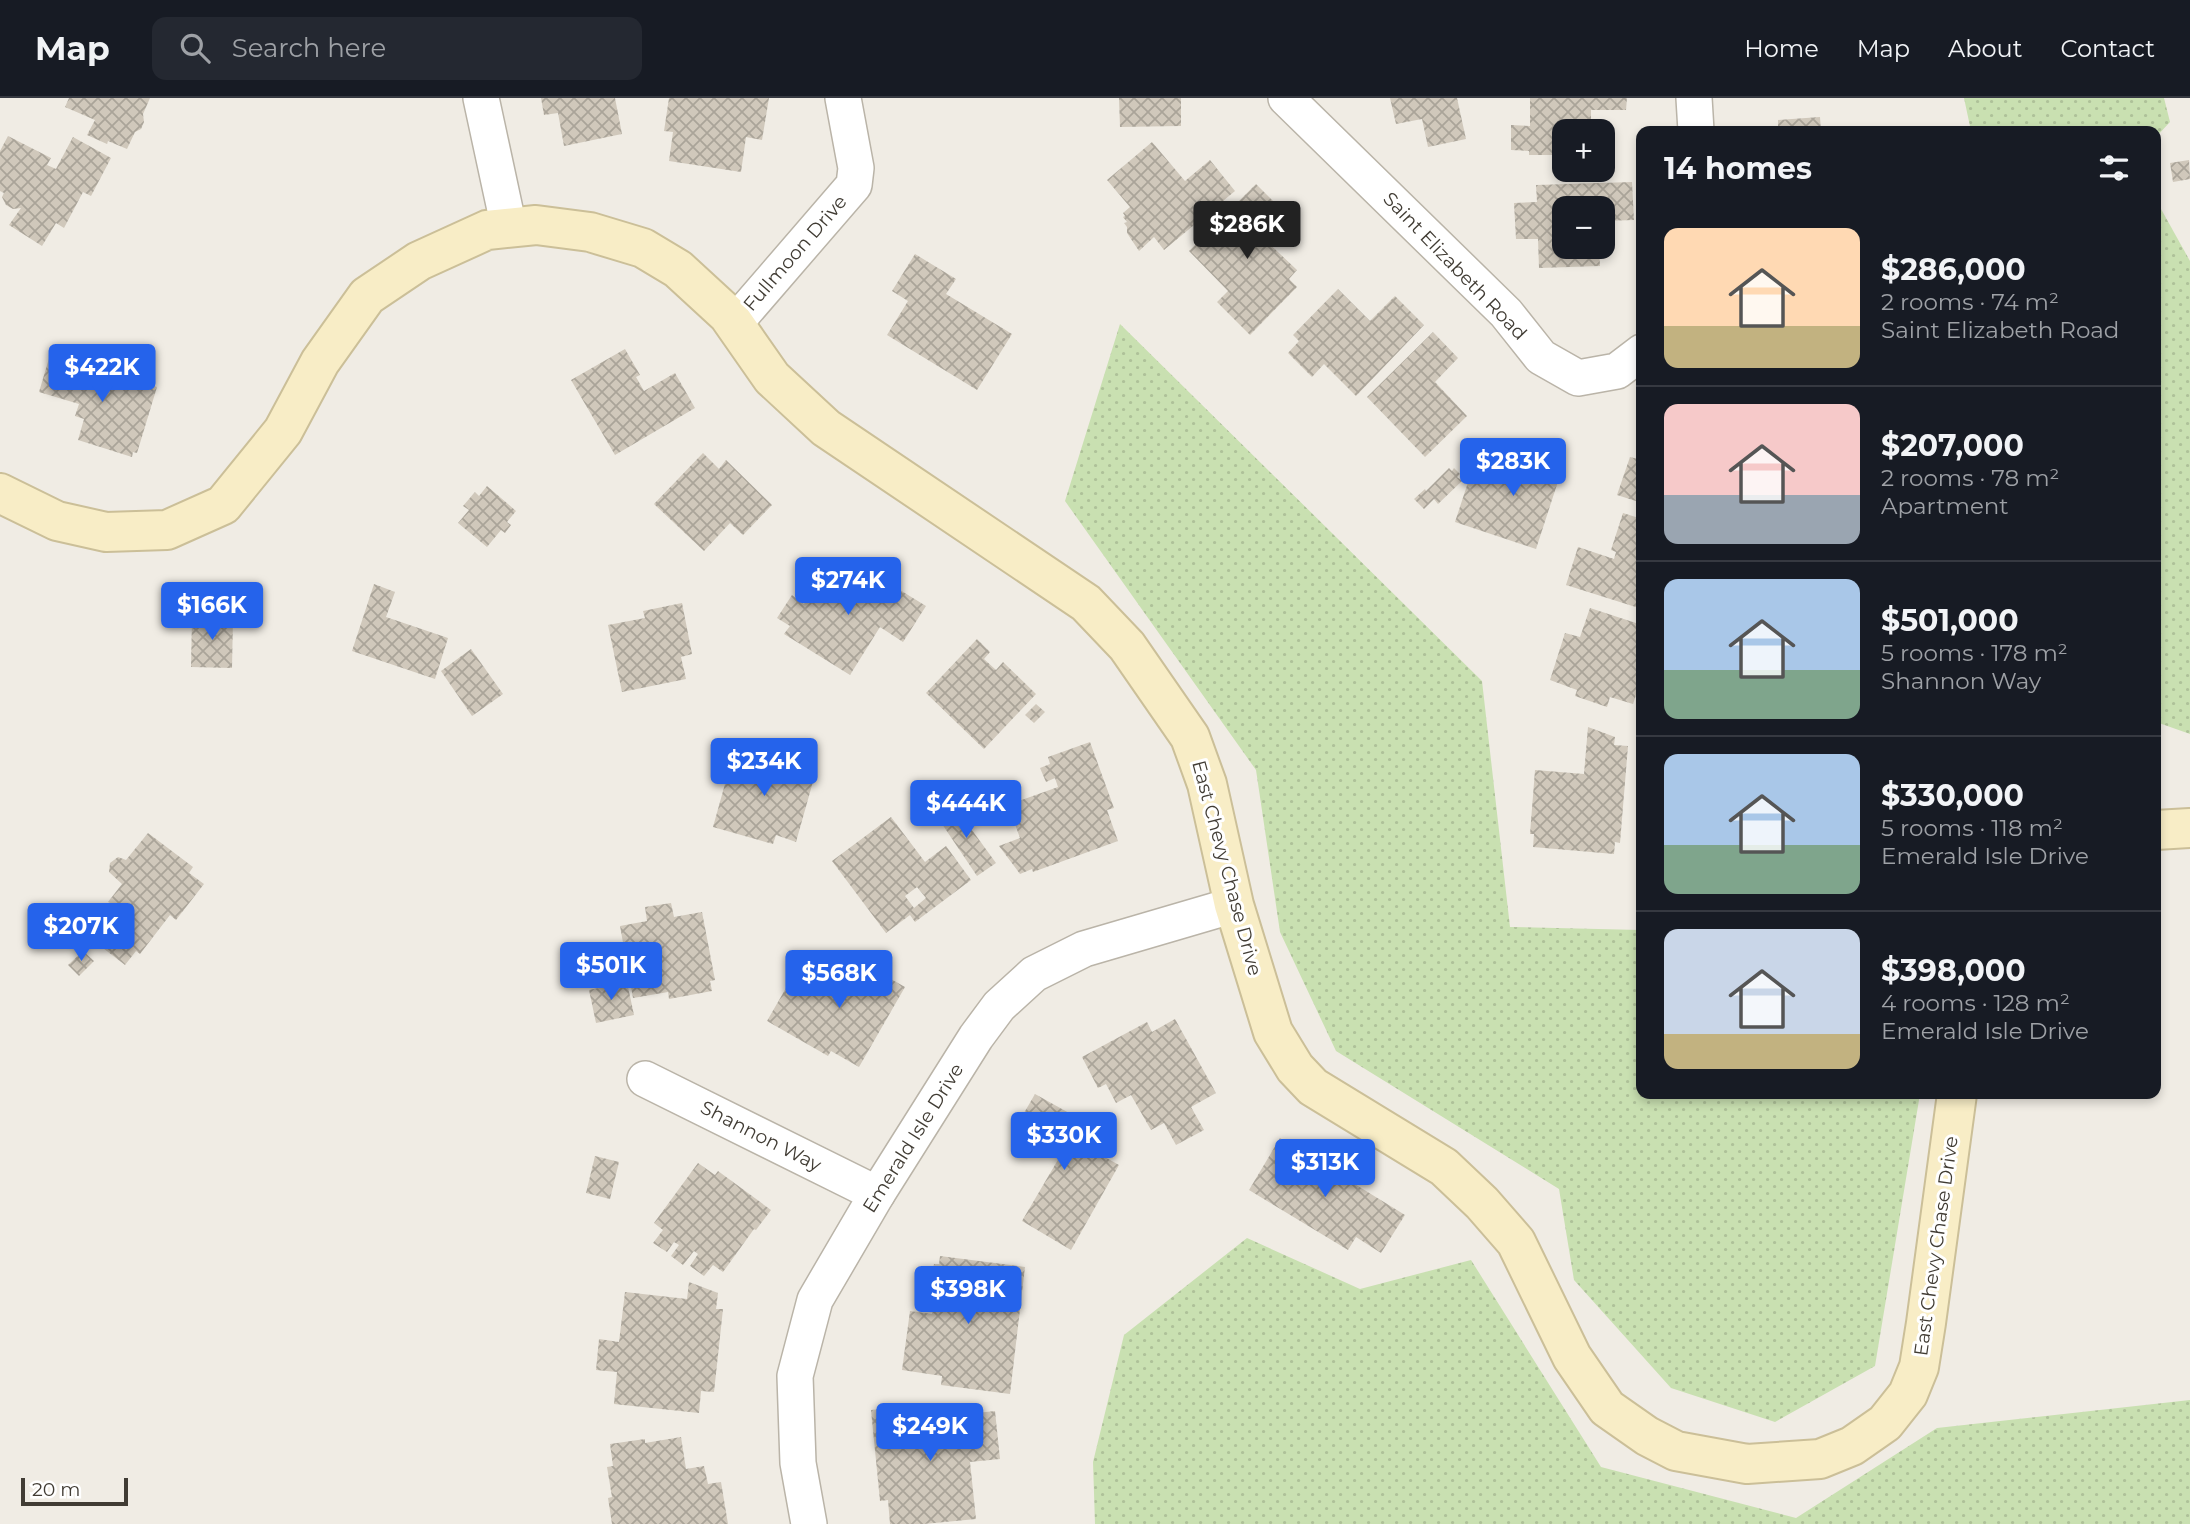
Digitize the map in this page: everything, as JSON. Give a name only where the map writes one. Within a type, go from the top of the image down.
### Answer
[{"type":"main road","name":"East Chevy Chase Drive","points":[[0,493],[57,521],[106,532],[167,530],[223,505],[283,431],[320,362],[367,296],[419,261],[488,230],[536,225],[590,232],[643,248],[678,269],[728,315],[772,378],[825,428],[1086,603],[1127,646],[1189,737],[1206,784],[1234,905],[1273,1032],[1295,1068],[1313,1087],[1444,1167],[1482,1203],[1516,1242],[1572,1357],[1607,1408],[1647,1436],[1676,1451],[1747,1464],[1820,1459],[1852,1446],[1885,1423],[1908,1394],[1919,1367],[1956,1099]]},
{"type":"main road","points":[[2161,830],[2190,828]]},
{"type":"street","points":[[481,98],[509,228]]},
{"type":"street","name":"Fullmoon Drive","points":[[734,324],[854,185],[856,168],[843,98]]},
{"type":"street","name":"Saint Elizabeth Road","points":[[1286,98],[1506,313],[1541,357],[1578,378],[1617,371],[1636,357]]},
{"type":"street","points":[[1694,98],[1696,126]]},
{"type":"street","name":"Emerald Isle Drive","points":[[809,1524],[798,1462],[795,1376],[815,1300],[877,1194],[976,1037],[999,1006],[1034,974],[1084,949],[1234,905]]},
{"type":"street","name":"Shannon Way","points":[[645,1079],[877,1194]]},
{"type":"green space","points":[[1964,98],[2164,98],[2170,122],[2161,132],[2161,126],[1970,126]]},
{"type":"green space","points":[[2161,209],[2190,261],[2190,734],[2161,724]]},
{"type":"green space","points":[[1120,324],[1482,681],[1510,927],[1636,930],[1636,1099],[1919,1099],[1875,1366],[1775,1422],[1671,1388],[1574,1280],[1559,1189],[1336,1051],[1280,932],[1256,770],[1065,501]]},
{"type":"green space","points":[[1247,1238],[1360,1289],[1471,1260],[1601,1467],[1796,1518],[1937,1428],[2190,1400],[2190,1524],[1095,1524],[1093,1462],[1124,1335]]},
{"type":"building","points":[[69,98],[150,98],[143,114],[141,129],[135,132],[127,149],[87,135],[95,120],[65,107]]},
{"type":"building","points":[[541,98],[615,98],[622,134],[564,146],[558,113],[544,115]]},
{"type":"building","points":[[669,98],[769,98],[762,140],[746,137],[741,172],[669,161],[673,132],[664,131]]},
{"type":"building","points":[[1119,98],[1181,98],[1181,126],[1120,127]]},
{"type":"building","points":[[1390,98],[1457,98],[1466,139],[1428,147],[1422,119],[1396,124]]},
{"type":"building","points":[[1530,98],[1627,98],[1626,110],[1591,110],[1591,119],[1552,119],[1552,155],[1529,155],[1529,151],[1511,150],[1511,125],[1530,126]]},
{"type":"building","points":[[1820,117],[1821,126],[1778,126],[1778,120]]},
{"type":"building","points":[[8,136],[51,158],[47,165],[56,169],[73,137],[111,158],[91,196],[83,192],[64,228],[56,223],[42,246],[9,225],[21,208],[13,209],[6,205],[2,197],[4,193],[0,191],[0,151]]},
{"type":"building","points":[[1152,142],[1185,181],[1210,160],[1235,191],[1164,250],[1154,237],[1139,251],[1124,223],[1127,222],[1123,213],[1130,207],[1107,180]]},
{"type":"building","points":[[2189,160],[2190,179],[2173,182],[2170,163]]},
{"type":"building","points":[[1632,182],[1634,220],[1615,221],[1615,196],[1552,196],[1552,259],[1600,259],[1600,266],[1539,268],[1538,239],[1516,239],[1514,203],[1537,202],[1536,185]]},
{"type":"building","points":[[1256,184],[1284,212],[1261,236],[1297,270],[1289,279],[1297,287],[1250,335],[1217,302],[1228,291],[1189,251]]},
{"type":"building","points":[[915,254],[956,279],[946,294],[1012,334],[977,390],[887,335],[908,301],[892,291]]},
{"type":"building","points":[[1338,289],[1370,321],[1395,296],[1424,325],[1356,396],[1324,364],[1312,377],[1288,353],[1299,341],[1293,335]]},
{"type":"building","points":[[1433,332],[1458,358],[1435,382],[1467,416],[1425,457],[1367,397]]},
{"type":"building","points":[[625,349],[640,375],[636,377],[644,391],[675,373],[695,408],[615,455],[571,380]]},
{"type":"building","points":[[50,355],[157,387],[137,453],[133,452],[132,457],[78,440],[84,419],[75,416],[79,404],[39,392]]},
{"type":"building","points":[[1529,445],[1566,457],[1536,549],[1455,522],[1474,464],[1518,478]]},
{"type":"building","points":[[703,453],[719,469],[726,460],[772,505],[743,535],[730,523],[704,551],[654,504]]},
{"type":"building","points":[[1630,457],[1636,458],[1636,501],[1617,495]]},
{"type":"building","points":[[1449,468],[1452,471],[1454,468],[1460,474],[1457,477],[1462,481],[1438,504],[1434,499],[1424,509],[1414,499]]},
{"type":"building","points":[[487,486],[516,511],[507,522],[511,525],[505,533],[501,530],[487,547],[458,523],[469,510],[463,506],[475,492],[479,496]]},
{"type":"building","points":[[1623,513],[1636,517],[1636,607],[1566,585],[1578,547],[1614,559],[1616,552],[1611,550]]},
{"type":"building","points":[[830,564],[874,592],[882,579],[926,606],[903,642],[880,627],[850,675],[784,634],[790,626],[777,618],[792,595],[804,604]]},
{"type":"building","points":[[374,584],[395,592],[386,617],[448,638],[435,679],[352,651]]},
{"type":"building","points":[[682,603],[692,654],[681,657],[686,679],[622,692],[608,625],[645,618],[643,611]]},
{"type":"building","points":[[1590,608],[1636,623],[1636,695],[1633,704],[1610,697],[1607,707],[1575,696],[1577,690],[1550,680],[1565,633],[1580,637]]},
{"type":"building","points":[[192,617],[233,618],[232,668],[191,667]]},
{"type":"building","points":[[977,639],[990,652],[984,659],[996,670],[1003,662],[1036,694],[984,749],[926,693]]},
{"type":"building","points":[[471,649],[503,694],[472,716],[441,671]]},
{"type":"building","points":[[1036,704],[1045,712],[1034,723],[1025,715]]},
{"type":"building","points":[[1588,727],[1615,737],[1614,745],[1628,746],[1620,843],[1615,842],[1614,854],[1533,847],[1534,834],[1530,834],[1535,770],[1584,774]]},
{"type":"building","points":[[1090,742],[1114,808],[1107,810],[1118,841],[1033,872],[1032,869],[1020,874],[999,846],[1020,838],[1008,805],[1058,787],[1055,778],[1046,782],[1040,768],[1050,764],[1048,757]]},
{"type":"building","points":[[735,748],[816,771],[796,842],[776,835],[773,844],[713,827]]},
{"type":"building","points":[[950,800],[996,863],[977,876],[938,818]]},
{"type":"building","points":[[891,817],[925,862],[946,846],[971,880],[915,922],[910,915],[886,933],[832,861]],"holes":[[[917,887],[926,898],[914,908],[905,896]]]},
{"type":"building","points":[[148,833],[193,867],[189,873],[204,884],[176,920],[170,915],[140,954],[136,951],[125,965],[86,935],[122,884],[109,872],[110,863],[118,857],[126,860]]},
{"type":"building","points":[[671,903],[674,917],[702,912],[715,980],[710,981],[712,991],[669,999],[668,992],[633,998],[620,926],[647,921],[645,907]]},
{"type":"building","points":[[83,951],[94,961],[79,976],[68,965]]},
{"type":"building","points":[[841,951],[905,987],[859,1067],[831,1051],[828,1056],[767,1021],[790,981],[815,996]]},
{"type":"building","points":[[627,982],[634,1015],[596,1023],[589,990]]},
{"type":"building","points":[[1175,1019],[1216,1093],[1191,1107],[1204,1130],[1176,1145],[1164,1123],[1151,1130],[1131,1095],[1116,1103],[1106,1084],[1098,1088],[1082,1057],[1147,1022],[1152,1032]]},
{"type":"building","points":[[1035,1094],[1096,1128],[1085,1146],[1119,1165],[1071,1250],[1022,1221],[1059,1158],[1013,1132]]},
{"type":"building","points":[[1280,1138],[1405,1215],[1381,1253],[1356,1237],[1348,1250],[1249,1190]]},
{"type":"building","points":[[595,1156],[619,1162],[610,1199],[586,1193]]},
{"type":"building","points":[[698,1163],[715,1175],[718,1171],[771,1210],[723,1272],[713,1265],[704,1276],[690,1266],[698,1254],[694,1251],[683,1265],[671,1256],[679,1245],[674,1242],[667,1252],[653,1243],[663,1230],[654,1223]]},
{"type":"building","points":[[940,1256],[1025,1267],[1010,1394],[941,1385],[942,1376],[902,1370],[910,1311],[932,1314],[935,1291],[930,1291],[934,1264],[939,1264]]},
{"type":"building","points":[[689,1282],[718,1293],[716,1309],[723,1309],[714,1392],[701,1391],[699,1413],[614,1404],[617,1372],[596,1370],[599,1339],[619,1342],[625,1292],[687,1299]]},
{"type":"building","points":[[922,1405],[923,1419],[995,1411],[1000,1459],[970,1462],[976,1519],[890,1524],[888,1500],[880,1501],[871,1410]]},
{"type":"building","points":[[681,1437],[686,1469],[704,1466],[708,1484],[721,1482],[728,1524],[612,1524],[608,1498],[612,1497],[607,1467],[613,1466],[610,1444],[645,1439],[645,1443]]}]
